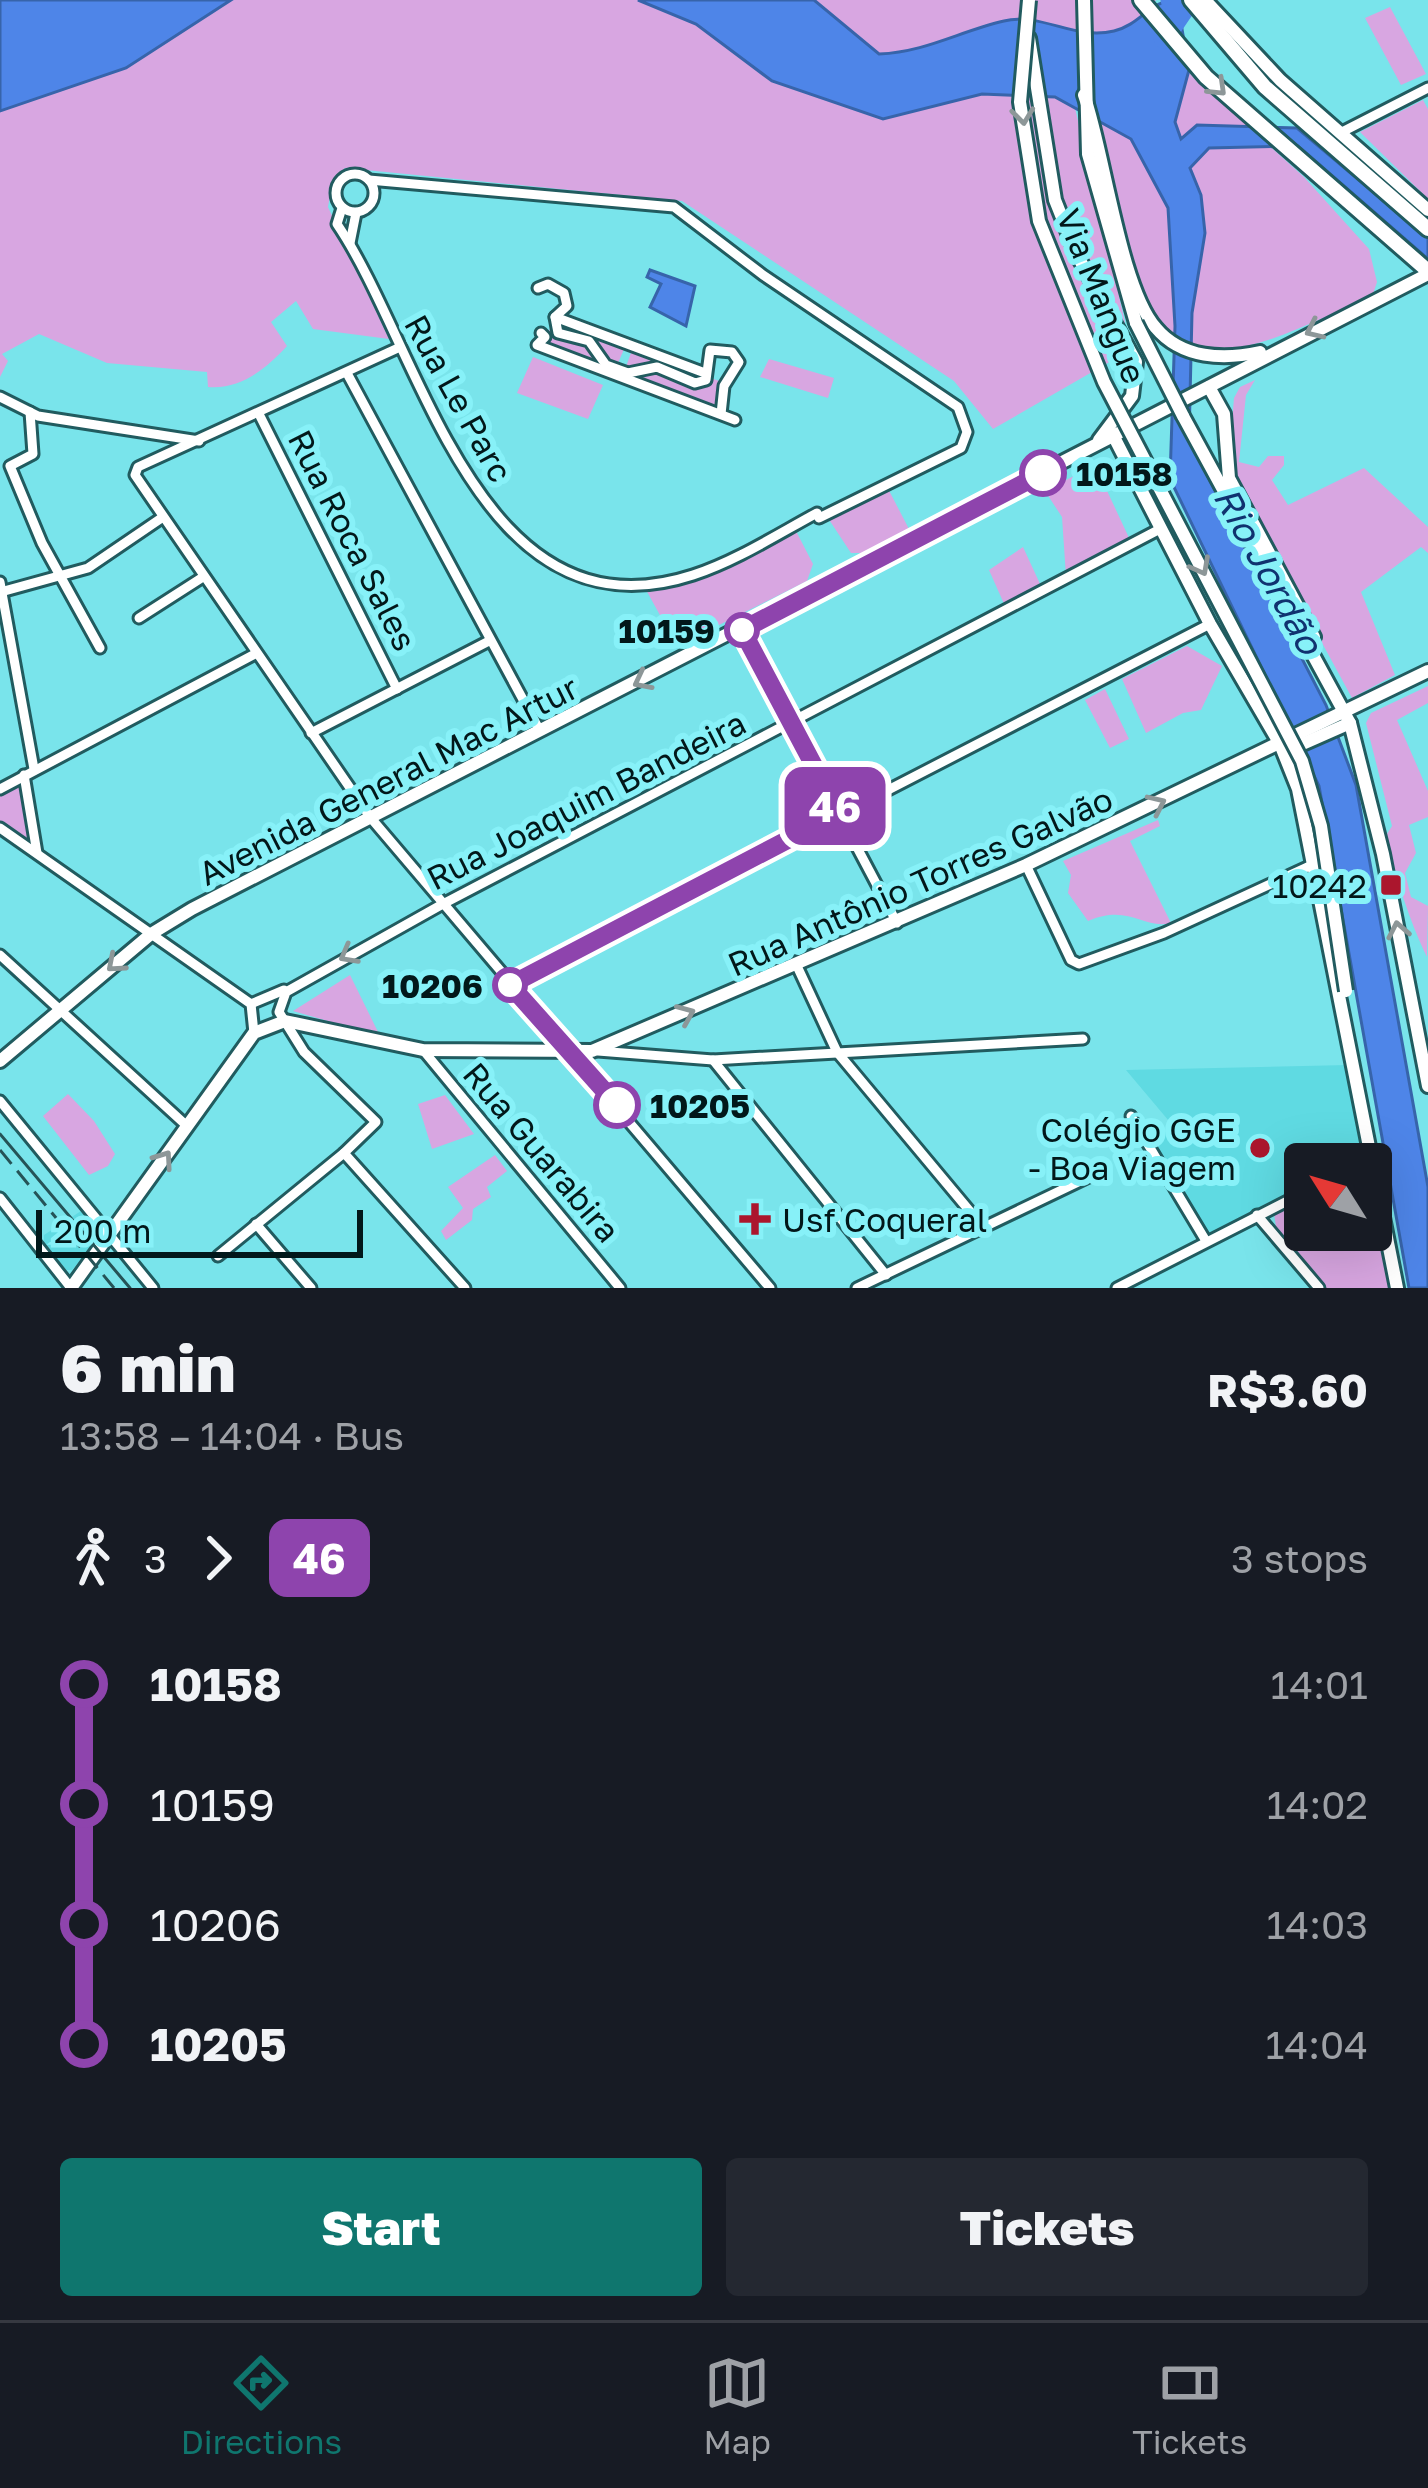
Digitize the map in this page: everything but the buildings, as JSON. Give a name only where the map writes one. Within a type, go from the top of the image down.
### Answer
[{"type":"main road","name":"Via Mangue","points":[[1028,0],[1020,102],[1039,220],[1073,314],[1302,761],[1321,826],[1346,991],[1346,1030]]},
{"type":"main road","name":"Via Mangue","points":[[1084,0],[1088,154],[1120,277],[1183,416],[1317,661]]},
{"type":"main road","points":[[1141,0],[1206,77],[1426,278]]},
{"type":"main road","points":[[1191,0],[1265,87],[1428,229]]},
{"type":"main road","points":[[1204,0],[1249,51],[1428,210]]},
{"type":"main road","points":[[1028,25],[1055,200],[1076,253],[1130,345],[1136,375],[1132,396],[1090,449]]},
{"type":"main road","points":[[1084,95],[1147,315],[1171,343],[1204,356],[1273,350]]},
{"type":"main road","name":"Avenida General Mac Artur","points":[[0,1061],[151,934],[1157,415],[1273,350],[1426,278]]},
{"type":"main road","points":[[1204,390],[1223,412],[1229,478],[1319,647],[1317,661],[1343,720],[1383,854],[1428,1086]]},
{"type":"main road","points":[[1114,437],[1210,624],[1282,748],[1316,863],[1367,1143]]},
{"type":"main road","name":"Rua Antônio Torres Galvão","points":[[285,1021],[423,1050],[592,1051],[1026,865],[1343,720],[1428,671]]},
{"type":"main road","points":[[71,1288],[254,1033],[285,1021]]},
{"type":"main road","points":[[1389,1251],[1397,1288]]},
{"type":"street","points":[[1340,133],[1428,88]]},
{"type":"street","points":[[351,174],[368,180],[371,203],[356,212],[343,208],[335,193],[340,181],[351,174]]},
{"type":"street","name":"Rua Le Parc","points":[[343,208],[337,224],[465,474],[496,517],[533,550],[579,572],[627,583],[680,578],[961,448],[967,432],[958,406],[763,275],[674,207],[368,180]]},
{"type":"street","points":[[350,243],[356,212]]},
{"type":"street","points":[[538,288],[548,284],[564,293],[567,307],[555,317]]},
{"type":"street","points":[[555,317],[705,373]]},
{"type":"street","points":[[555,317],[559,333],[589,341],[606,364],[620,373],[658,367],[694,383],[706,380],[710,350],[732,352],[739,362],[724,386],[721,414]]},
{"type":"street","points":[[542,333],[537,345],[620,373],[735,421]]},
{"type":"street","points":[[620,373],[628,346]]},
{"type":"street","points":[[398,348],[260,416],[135,470],[203,578],[370,817],[510,985],[576,1053],[770,1288]]},
{"type":"street","points":[[348,375],[540,731]]},
{"type":"street","points":[[0,397],[30,412],[199,441]]},
{"type":"street","points":[[30,412],[33,454],[10,466],[61,578],[100,648]]},
{"type":"street","name":"Rua Roca Sales","points":[[260,416],[397,689]]},
{"type":"street","points":[[2,592],[88,568],[163,517]]},
{"type":"street","name":"Rua Joaquim Bandeira","points":[[251,1004],[1160,529]]},
{"type":"street","points":[[139,618],[203,578]]},
{"type":"street","points":[[0,582],[38,854]]},
{"type":"street","points":[[510,985],[1210,624]]},
{"type":"street","points":[[742,630],[897,923]]},
{"type":"street","points":[[311,733],[489,641]]},
{"type":"street","points":[[0,789],[255,654]]},
{"type":"street","points":[[0,828],[251,1004],[254,1033]]},
{"type":"street","points":[[1026,865],[1075,963],[1164,933],[1316,863]]},
{"type":"street","points":[[0,955],[187,1126]]},
{"type":"street","points":[[797,966],[837,1052],[982,1227]]},
{"type":"street","points":[[218,1256],[376,1122],[304,1052],[279,1004],[292,986]]},
{"type":"street","points":[[592,1051],[713,1060],[1084,1039]]},
{"type":"street","name":"Rua Guarabira","points":[[423,1050],[620,1288]]},
{"type":"street","points":[[713,1060],[886,1275]]},
{"type":"street","points":[[0,1101],[153,1288]]},
{"type":"street","points":[[1131,1116],[1206,1241]]},
{"type":"street","points":[[344,1153],[465,1288]]},
{"type":"street","points":[[857,1288],[1095,1174]]},
{"type":"street","points":[[0,1198],[71,1288]]},
{"type":"street","points":[[1117,1288],[1284,1202]]},
{"type":"street","points":[[1257,1215],[1315,1286]]},
{"type":"street","points":[[256,1224],[311,1288]]},
{"type":"shaded area","points":[[0,0],[231,0],[126,68],[0,111]]},
{"type":"shaded area","points":[[231,0],[638,0],[696,24],[772,81],[883,118],[982,94],[1055,97],[1075,108],[1125,322],[1113,360],[993,429],[954,381],[682,201],[345,168],[333,180],[328,207],[389,339],[313,329],[296,301],[271,322],[287,346],[261,370],[231,385],[208,387],[207,372],[107,363],[39,334],[2,354],[8,361],[0,377],[0,111],[126,68]]},
{"type":"shaded area","points":[[638,0],[814,0],[879,54],[1018,19],[1086,32],[1114,31],[1159,4],[1177,0],[1189,70],[1175,122],[1181,139],[1197,125],[1297,128],[1428,238],[1428,259],[1298,146],[1209,148],[1190,168],[1201,195],[1205,233],[1192,313],[1189,440],[1326,705],[1356,785],[1428,1187],[1428,1288],[1409,1288],[1392,1193],[1392,1143],[1383,1143],[1319,786],[1170,479],[1175,326],[1168,208],[1131,139],[1055,97],[982,94],[883,119],[772,81],[696,24]]},
{"type":"shaded area","points":[[814,0],[1156,0],[1131,24],[1108,33],[1036,23],[879,54]]},
{"type":"shaded area","points":[[1390,7],[1426,74],[1401,85],[1365,18]]},
{"type":"shaded area","points":[[1188,72],[1304,177],[1369,249],[1377,282],[1372,297],[1280,336],[1224,350],[1191,346],[1165,328],[1145,300],[1130,265],[1098,121],[1161,155]]},
{"type":"shaded area","points":[[1423,100],[1428,109],[1428,199],[1360,132]]},
{"type":"shaded area","points":[[650,270],[695,286],[686,326],[650,307],[661,284],[647,277]]},
{"type":"shaded area","points":[[553,318],[625,347],[615,370],[546,342]]},
{"type":"shaded area","points":[[632,350],[722,382],[719,410],[623,375]]},
{"type":"shaded area","points":[[533,357],[603,385],[588,419],[517,393]]},
{"type":"shaded area","points":[[769,359],[834,378],[828,398],[760,377]]},
{"type":"shaded area","points":[[1255,380],[1246,395],[1239,462],[1259,467],[1268,456],[1284,456],[1284,465],[1272,480],[1288,505],[1364,468],[1428,527],[1428,553],[1421,547],[1361,592],[1395,675],[1352,698],[1228,470],[1234,398],[1240,387]]},
{"type":"shaded area","points":[[1095,465],[1130,540],[1066,576],[1062,517],[1045,491]]},
{"type":"shaded area","points":[[883,479],[909,529],[862,553],[851,553],[824,512]]},
{"type":"shaded area","points":[[788,532],[797,533],[813,564],[807,581],[677,646],[645,588],[699,578]]},
{"type":"shaded area","points":[[1023,547],[1041,586],[1005,606],[989,570]]},
{"type":"shaded area","points":[[1187,646],[1222,666],[1201,710],[1183,713],[1146,733],[1122,679]]},
{"type":"shaded area","points":[[1428,686],[1428,703],[1397,720],[1428,791],[1428,817],[1409,825],[1416,853],[1405,873],[1411,897],[1428,906],[1427,957],[1394,865],[1387,834],[1392,826],[1366,723],[1371,713]]},
{"type":"shaded area","points":[[1105,689],[1129,739],[1110,748],[1085,700]]},
{"type":"shaded area","points":[[22,780],[29,844],[0,824],[0,793]]},
{"type":"shaded area","points":[[1158,820],[1160,826],[1130,841],[1171,923],[1114,915],[1088,921],[1068,893],[1071,875],[1063,861]]},
{"type":"shaded area","points":[[350,975],[380,1036],[293,1011]]},
{"type":"shaded area","name":"Colégio GGE - Boa Viagem","points":[[1348,1065],[1367,1143],[1284,1143],[1284,1196],[1205,1237],[1149,1143],[1174,1127],[1126,1070]]},
{"type":"shaded area","points":[[68,1094],[94,1121],[115,1154],[108,1166],[89,1175],[43,1116]]},
{"type":"shaded area","points":[[445,1095],[474,1134],[432,1149],[418,1104]]},
{"type":"shaded area","points":[[495,1155],[507,1171],[487,1187],[491,1197],[473,1209],[472,1220],[446,1240],[441,1231],[463,1208],[448,1187]]},
{"type":"shaded area","points":[[1284,1208],[1284,1237],[1276,1227],[1274,1213]]},
{"type":"shaded area","points":[[81,1211],[99,1232],[97,1240],[72,1270],[66,1270],[44,1244],[44,1235]]},
{"type":"shaded area","points":[[1296,1251],[1384,1251],[1391,1288],[1326,1288]]},
{"type":"waterway","points":[[1164,38],[1183,10],[1171,0]]},
{"type":"tram line","points":[[0,1134],[130,1288]]},
{"type":"railway","points":[[0,1150],[114,1288]]},
{"type":"bus line","name":"46","points":[[617,1105],[576,1053],[510,985],[839,813],[742,630],[1043,473]]},
{"type":"place","name":"10158","points":[[1043,473]]},
{"type":"place","name":"10159","points":[[742,630]]},
{"type":"place","name":"10242","points":[[1391,885]]},
{"type":"place","name":"10206","points":[[510,985]]},
{"type":"place","name":"10205","points":[[617,1105]]},
{"type":"place","name":"Colégio GGE - Boa Viagem","points":[[1260,1148]]},
{"type":"place","name":"Usf Coqueral","points":[[755,1219]]},
{"type":"water label","name":"Rio Jordão","points":[[1269,570]]}]
